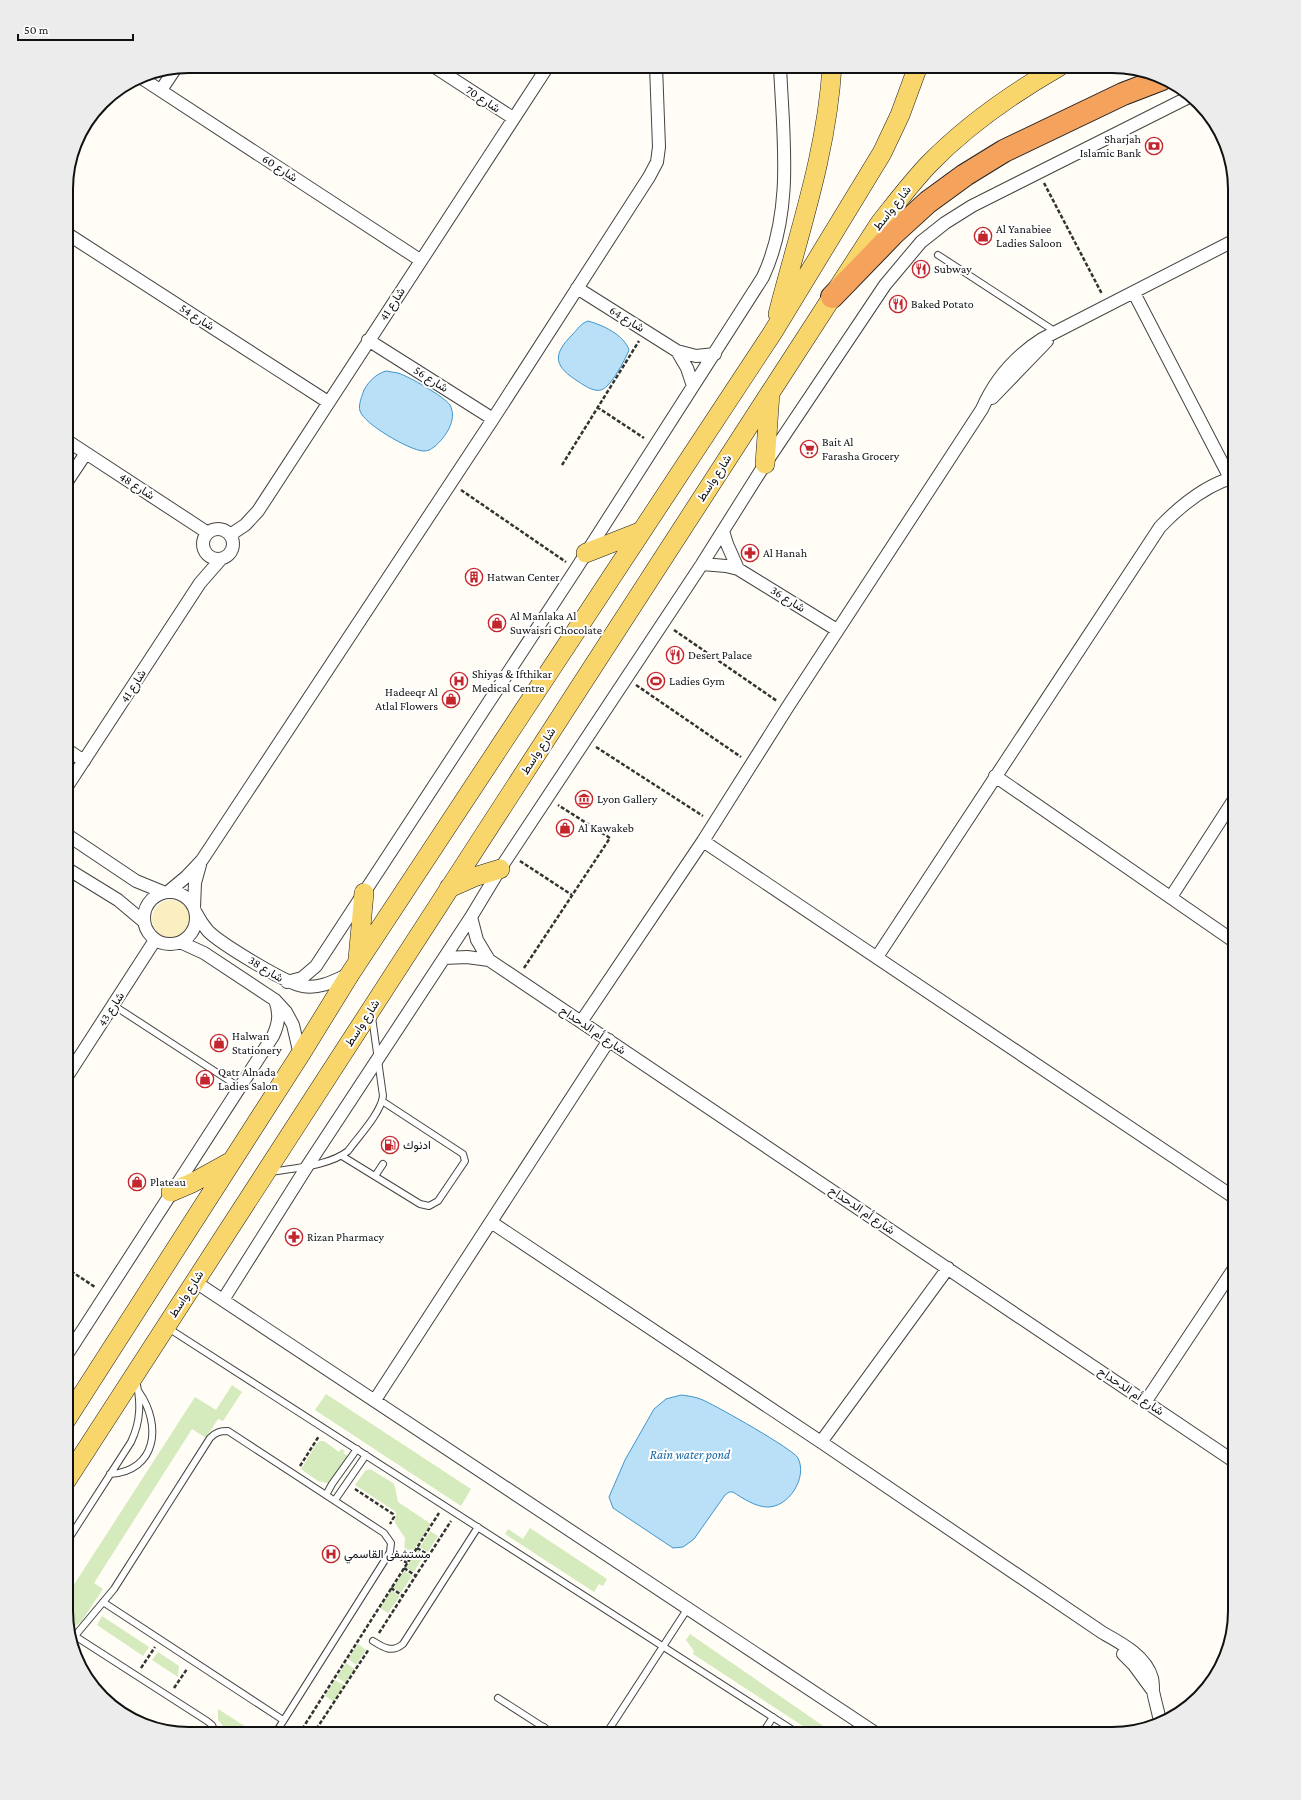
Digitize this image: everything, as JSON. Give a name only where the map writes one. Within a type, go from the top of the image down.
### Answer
[{"type":"highway","points":[[832,297],[894,233],[928,202],[965,175],[1004,151],[1123,94],[1156,81]]},
{"type":"main road","points":[[774,332],[790,264],[812,191],[821,153],[831,73]]},
{"type":"main road","points":[[73,1409],[354,968],[774,332],[882,153],[900,115],[915,73]]},
{"type":"main road","name":"شارع واسط","points":[[73,1470],[880,223],[929,164],[957,138],[1021,89],[1048,73]]},
{"type":"main road","points":[[765,464],[770,392]]},
{"type":"main road","points":[[586,553],[642,531]]},
{"type":"main road","points":[[449,888],[505,862]]},
{"type":"main road","points":[[354,968],[364,893]]},
{"type":"main road","points":[[171,1192],[192,1183],[233,1160]]},
{"type":"street","name":"شارع 70","points":[[444,73],[513,118]]},
{"type":"street","name":"شارع 41","points":[[230,535],[246,525],[258,511],[420,260],[543,73]]},
{"type":"street","points":[[143,921],[146,906],[156,895],[165,892],[186,878],[202,860],[493,419],[649,177],[656,162],[659,132],[656,73]]},
{"type":"street","points":[[287,982],[302,978],[312,971],[576,569],[763,277],[770,261],[780,227],[785,174],[780,73]]},
{"type":"street","points":[[161,90],[171,74]]},
{"type":"street","name":"شارع 60","points":[[146,81],[420,260]]},
{"type":"street","points":[[223,1300],[308,1165],[378,1060],[662,622],[702,564],[765,464],[871,304],[901,264],[916,248],[945,223],[972,206],[1185,99]]},
{"type":"street","name":"شارع 54","points":[[73,238],[328,402]]},
{"type":"street","points":[[581,1022],[703,841],[837,630],[982,409],[1056,332],[1134,293],[1228,243]]},
{"type":"street","name":"شارع 64","points":[[577,288],[677,351],[696,356],[715,354]]},
{"type":"street","points":[[1134,293],[1228,469]]},
{"type":"street","name":"شارع 56","points":[[368,340],[493,419]]},
{"type":"street","name":"شارع 64","points":[[677,351],[687,368],[693,386]]},
{"type":"street","name":"شارع 48","points":[[73,445],[208,533]]},
{"type":"street","points":[[73,472],[86,453]]},
{"type":"street","points":[[877,957],[1160,527],[1192,498],[1210,487],[1228,480]]},
{"type":"street","points":[[219,530],[227,532],[230,535],[233,547],[229,555],[221,559],[212,558],[205,552],[203,542],[208,533],[219,530]]},
{"type":"street","points":[[723,530],[726,544],[738,569]]},
{"type":"street","name":"شارع 41","points":[[200,584],[205,552]]},
{"type":"street","name":"شارع 41","points":[[73,778],[200,584],[221,559]]},
{"type":"street","name":"شارع 36","points":[[702,564],[714,564],[738,569],[837,630]]},
{"type":"street","points":[[73,754],[84,761]]},
{"type":"street","points":[[995,776],[1228,937]]},
{"type":"street","points":[[1171,897],[1228,809]]},
{"type":"street","points":[[73,839],[136,880],[165,892],[178,893],[188,898],[195,910]]},
{"type":"street","points":[[703,841],[1228,1193]]},
{"type":"street","points":[[73,872],[118,900],[143,921],[147,932],[155,940],[167,944],[180,942],[188,937],[193,930],[196,922],[194,883],[202,860]]},
{"type":"street","name":"شارع 38","points":[[195,910],[204,926],[216,938],[287,982],[302,986],[317,987],[330,983],[354,968]]},
{"type":"street","name":"شارع أم الدحداح","points":[[471,917],[477,940],[489,960]]},
{"type":"street","name":"شارع 43","points":[[73,1067],[155,940]]},
{"type":"street","name":"شارع 38","points":[[180,942],[204,953],[275,1000],[286,1012],[293,1025],[300,1055]]},
{"type":"street","name":"شارع أم الدحداح","points":[[444,958],[467,956],[489,960],[1228,1457]]},
{"type":"street","points":[[73,1345],[273,1036],[277,1027],[278,1008],[275,1000]]},
{"type":"street","points":[[375,1400],[609,1040]]},
{"type":"street","points":[[490,1222],[1126,1646],[1149,1669],[1159,1717]]},
{"type":"street","points":[[821,1442],[948,1268]]},
{"type":"street","points":[[1146,1402],[1228,1278]]},
{"type":"street","points":[[194,1281],[866,1727]]},
{"type":"lane","points":[[938,256],[1056,332]]},
{"type":"lane","points":[[113,1005],[239,1087]]},
{"type":"lane","points":[[265,1173],[330,1161],[342,1156],[378,1110],[382,1101],[371,1010]]},
{"type":"lane","points":[[342,1156],[420,1204],[429,1206],[438,1201],[463,1164],[464,1157],[460,1152],[408,1123],[382,1101]]},
{"type":"lane","points":[[375,1176],[383,1164]]},
{"type":"lane","points":[[166,1326],[788,1727]]},
{"type":"lane","points":[[73,1532],[136,1431],[140,1412],[139,1392],[135,1373]]},
{"type":"lane","points":[[110,1474],[131,1470],[140,1464],[147,1455],[151,1445],[153,1434],[150,1412],[139,1392]]},
{"type":"lane","points":[[76,1634],[117,1584],[210,1438],[215,1433],[228,1431],[384,1533],[392,1543],[390,1552],[279,1727]]},
{"type":"lane","points":[[326,1495],[357,1449]]},
{"type":"lane","points":[[334,1500],[366,1455]]},
{"type":"lane","points":[[373,1641],[388,1650],[393,1650],[403,1644],[478,1527]]},
{"type":"lane","points":[[103,1602],[283,1720]]},
{"type":"lane","points":[[611,1727],[688,1608]]},
{"type":"lane","points":[[76,1638],[207,1720],[213,1727]]},
{"type":"lane","points":[[498,1698],[544,1727]]},
{"type":"lane","points":[[766,1727],[772,1717]]},
{"type":"path","points":[[1038,172],[1108,306]]},
{"type":"path","points":[[562,464],[645,331]]},
{"type":"path","points":[[598,407],[655,446]]},
{"type":"path","points":[[450,483],[576,569]]},
{"type":"path","points":[[662,622],[787,708]]},
{"type":"path","points":[[626,678],[752,764]]},
{"type":"path","points":[[585,741],[714,823]]},
{"type":"path","points":[[517,978],[610,838],[547,798]]},
{"type":"path","points":[[505,862],[572,895]]},
{"type":"path","points":[[73,1273],[106,1294]]},
{"type":"path","points":[[295,1474],[325,1428]]},
{"type":"path","points":[[346,1484],[394,1515],[394,1519],[384,1533]]},
{"type":"path","points":[[303,1727],[444,1505]]},
{"type":"path","points":[[318,1727],[456,1514]]},
{"type":"path","points":[[417,1548],[429,1555]]},
{"type":"path","points":[[404,1568],[416,1576]]},
{"type":"path","points":[[391,1588],[403,1596]]},
{"type":"path","points":[[136,1675],[161,1639]]},
{"type":"path","points":[[168,1696],[193,1660]]},
{"type":"green space","points":[[232,1385],[242,1392],[223,1421],[218,1419],[206,1438],[192,1429],[94,1583],[103,1589],[81,1622],[74,1627],[73,1586],[195,1397],[216,1410]]},
{"type":"green space","points":[[326,1394],[471,1489],[461,1506],[315,1410]]},
{"type":"green space","points":[[324,1441],[339,1452],[341,1449],[345,1451],[343,1453],[348,1456],[334,1478],[327,1483],[318,1481],[301,1469],[317,1443]]},
{"type":"green space","points":[[370,1469],[393,1483],[398,1502],[431,1524],[410,1555],[404,1552],[405,1538],[395,1523],[396,1512],[355,1485],[365,1471]]},
{"type":"green space","points":[[530,1528],[607,1579],[603,1586],[599,1584],[594,1592],[505,1534],[508,1529],[523,1539]]},
{"type":"green space","points":[[430,1531],[438,1536],[428,1552],[420,1547]]},
{"type":"green space","points":[[417,1550],[424,1555],[414,1572],[406,1568]]},
{"type":"green space","points":[[404,1570],[412,1576],[401,1593],[393,1587]]},
{"type":"green space","points":[[391,1590],[400,1596],[388,1613],[380,1608]]},
{"type":"green space","points":[[102,1616],[149,1647],[143,1656],[97,1625]]},
{"type":"green space","points":[[690,1634],[825,1727],[804,1727],[693,1654],[694,1651],[686,1640]]},
{"type":"green space","points":[[358,1644],[366,1650],[356,1665],[348,1659]]},
{"type":"green space","points":[[158,1652],[179,1666],[178,1677],[152,1660]]},
{"type":"green space","points":[[346,1663],[355,1669],[345,1683],[337,1677]]},
{"type":"green space","points":[[335,1680],[344,1685],[334,1702],[325,1696]]},
{"type":"green space","points":[[218,1709],[246,1727],[224,1727],[218,1720]]},
{"type":"sand","points":[[171,900],[184,906],[190,919],[184,932],[171,938],[158,932],[152,919],[158,906]]},
{"type":"water","points":[[588,321],[600,325],[618,335],[629,350],[613,379],[605,388],[601,390],[590,388],[571,377],[561,366],[559,361],[559,355],[565,342],[581,325]]},
{"type":"water","points":[[386,371],[398,373],[410,378],[434,392],[447,401],[450,405],[452,417],[449,428],[442,439],[428,451],[416,450],[388,436],[370,423],[360,411],[360,400],[364,390],[376,376]]},
{"type":"water","name":"Rain water pond","points":[[681,1395],[705,1401],[739,1419],[783,1446],[798,1458],[800,1474],[798,1483],[789,1497],[782,1503],[775,1506],[758,1506],[733,1492],[729,1492],[725,1495],[694,1539],[683,1547],[673,1548],[613,1508],[609,1497],[625,1460],[654,1409],[666,1399]]},
{"type":"place","name":"Sharjah Islamic Bank","points":[[1154,146]]},
{"type":"place","name":"Al Yanabiee Ladies Saloon","points":[[983,236]]},
{"type":"place","name":"Subway","points":[[921,269]]},
{"type":"place","name":"Baked Potato","points":[[898,304]]},
{"type":"place","name":"Bait Al Farasha Grocery","points":[[809,449]]},
{"type":"place","name":"Al Hanah","points":[[750,553]]},
{"type":"place","name":"Hatwan Center","points":[[474,577]]},
{"type":"place","name":"Al Manlaka Al Suwaisri Chocolate","points":[[497,623]]},
{"type":"place","name":"Desert Palace","points":[[675,655]]},
{"type":"place","name":"Shiyas & Ifthikar Medical Centre","points":[[459,681]]},
{"type":"place","name":"Ladies Gym","points":[[656,681]]},
{"type":"place","name":"Hadeeqr Al Atlal Flowers","points":[[451,699]]},
{"type":"place","name":"Lyon Gallery","points":[[584,799]]},
{"type":"place","name":"Al Kawakeb","points":[[565,828]]},
{"type":"place","name":"Halwan Stationery","points":[[219,1043]]},
{"type":"place","name":"Qatr Alnada Ladies Salon","points":[[205,1079]]},
{"type":"place","name":"ادنوك","points":[[390,1145]]},
{"type":"place","name":"Plateau","points":[[137,1182]]},
{"type":"place","name":"Rizan Pharmacy","points":[[294,1237]]},
{"type":"place","name":"مستشفى القاسمي","points":[[331,1554]]}]
